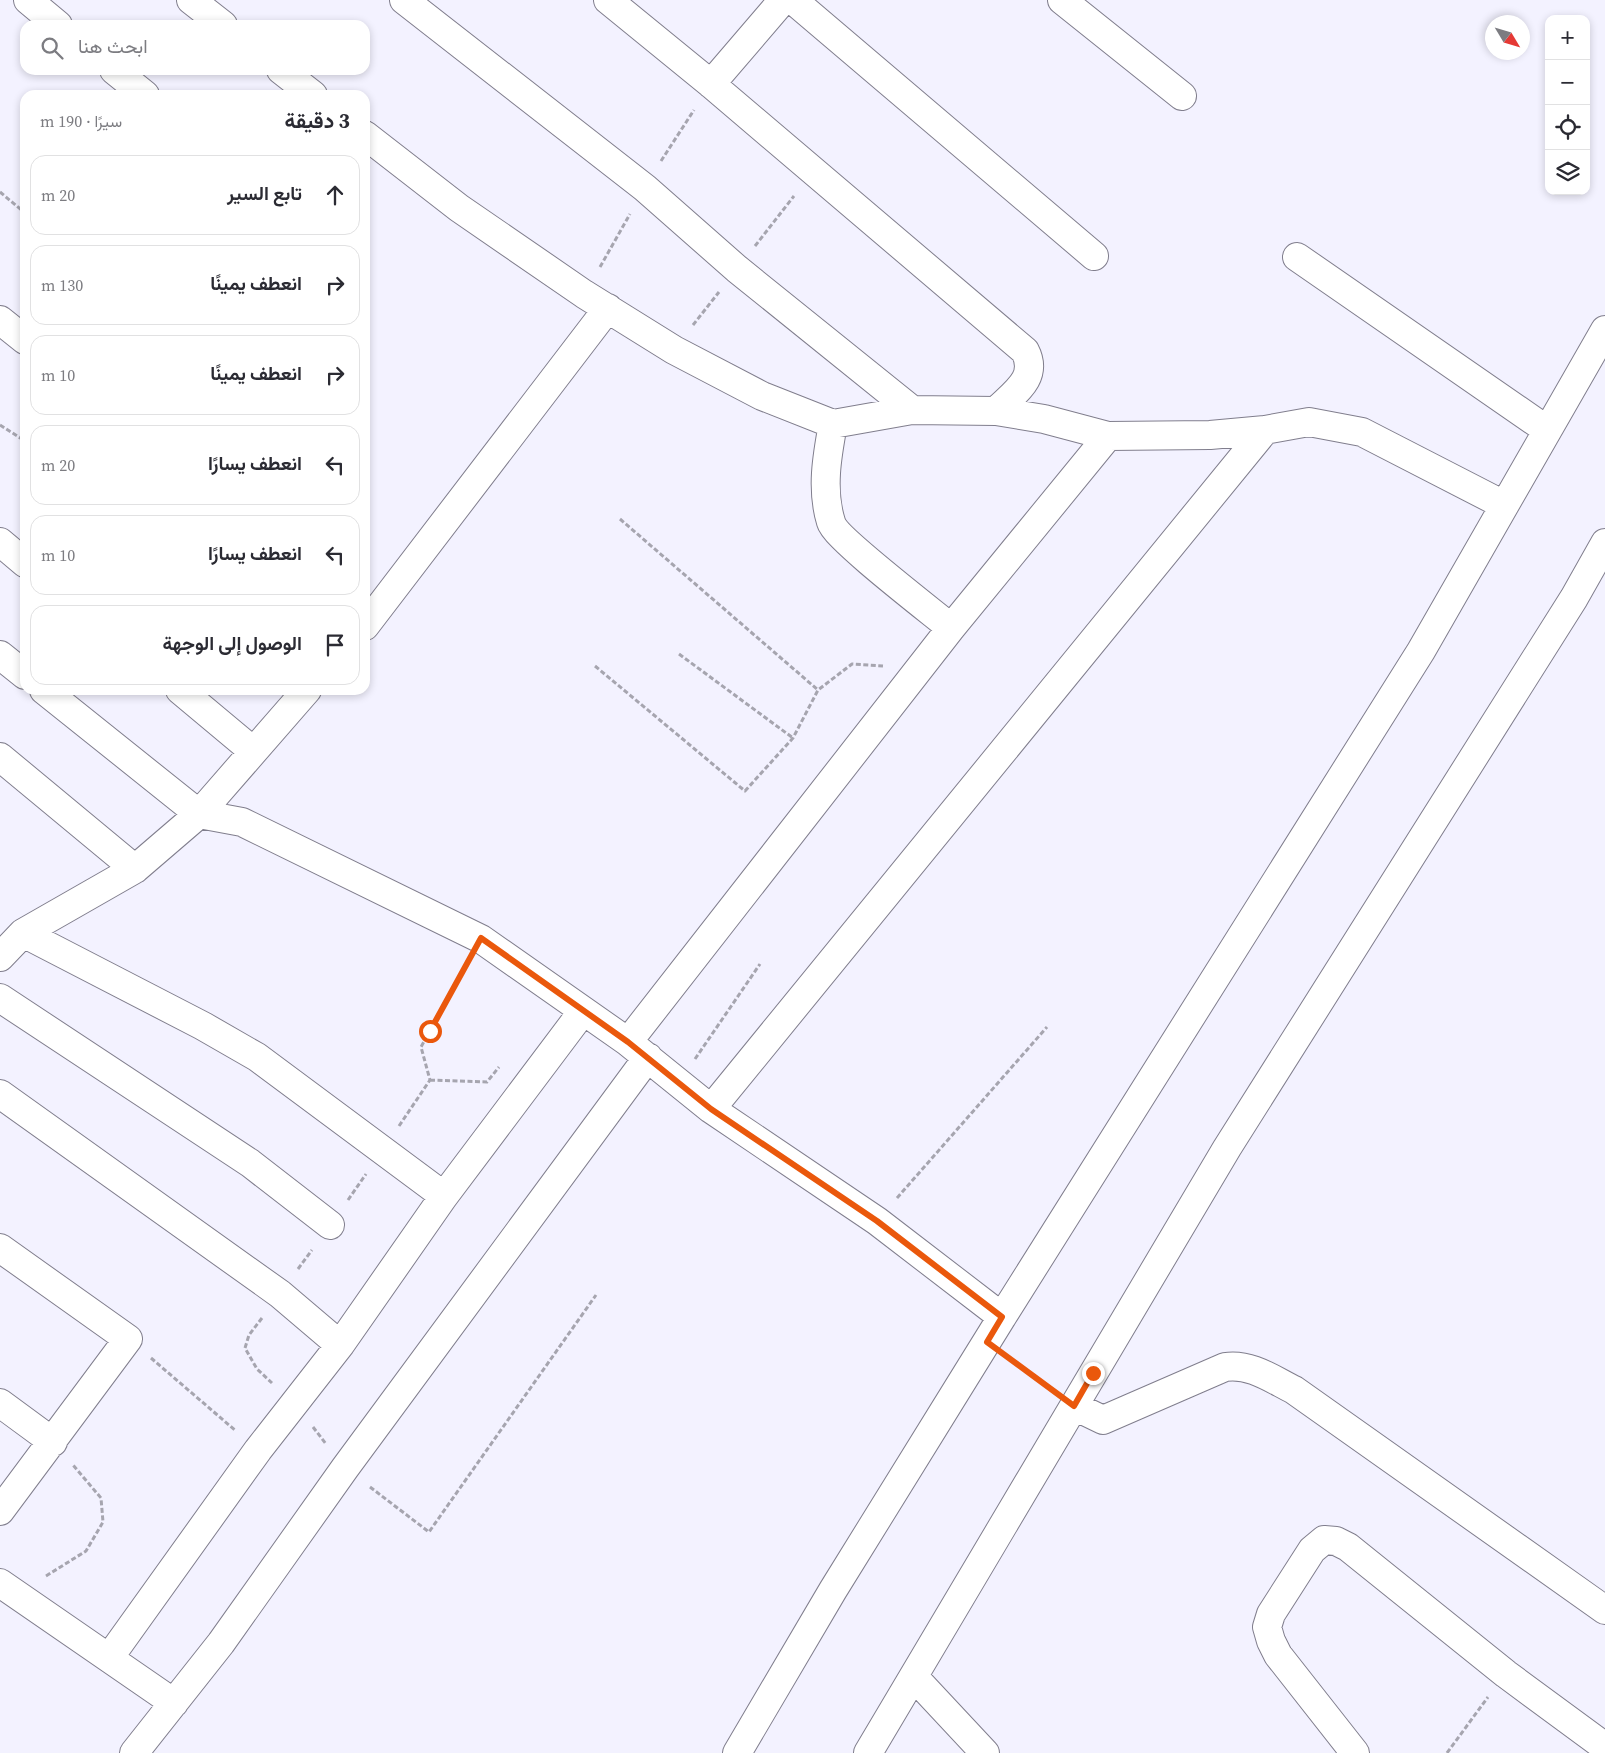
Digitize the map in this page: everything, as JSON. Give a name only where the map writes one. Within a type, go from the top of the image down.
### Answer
[{"type":"street","points":[[28,0],[52,20]]},
{"type":"street","points":[[191,0],[217,20]]},
{"type":"street","points":[[404,0],[645,188],[744,275],[912,410]]},
{"type":"street","points":[[608,0],[711,84],[1025,351],[1031,361],[1030,371],[1024,384],[996,411]]},
{"type":"street","points":[[711,84],[783,0]]},
{"type":"street","points":[[793,0],[1094,256]]},
{"type":"street","points":[[1062,0],[1182,96]]},
{"type":"street","points":[[120,75],[139,90]]},
{"type":"street","points":[[287,75],[307,90]]},
{"type":"street","points":[[370,139],[459,208],[674,350],[762,396],[834,424],[912,410],[996,411],[1044,419],[1108,436],[1210,435],[1265,430],[1309,422],[1362,432],[1504,505]]},
{"type":"street","points":[[1297,257],[1548,430]]},
{"type":"street","points":[[370,617],[608,308]]},
{"type":"street","points":[[0,320],[20,336]]},
{"type":"street","points":[[737,1753],[832,1590],[1421,650],[1605,330]]},
{"type":"street","points":[[834,424],[826,468],[826,488],[831,524],[848,544],[951,628]]},
{"type":"street","points":[[711,1109],[1265,430]]},
{"type":"street","points":[[134,1753],[221,1643],[638,1050],[951,628],[1108,436]]},
{"type":"street","points":[[0,542],[20,559]]},
{"type":"street","points":[[868,1753],[1227,1148],[1574,598],[1605,544]]},
{"type":"street","points":[[0,655],[20,671]]},
{"type":"street","points":[[50,695],[198,814],[242,822],[481,938],[638,1050],[680,1082],[711,1109],[877,1221],[1002,1317]]},
{"type":"street","points":[[186,695],[254,750]]},
{"type":"street","points":[[0,957],[23,933],[135,869],[198,814],[304,695]]},
{"type":"street","points":[[0,758],[135,869]]},
{"type":"street","points":[[23,933],[203,1026],[257,1057],[444,1196]]},
{"type":"street","points":[[0,998],[250,1163],[330,1225]]},
{"type":"street","points":[[109,1658],[258,1450],[340,1345],[444,1196],[583,1011]]},
{"type":"street","points":[[0,1094],[280,1294],[340,1345]]},
{"type":"street","points":[[0,1248],[128,1338],[53,1442],[0,1511]]},
{"type":"street","points":[[1074,1406],[1103,1420],[1225,1367],[1241,1366],[1250,1369],[1294,1390],[1605,1610]]},
{"type":"street","points":[[0,1403],[53,1442]]},
{"type":"street","points":[[1355,1753],[1278,1654],[1270,1641],[1267,1627],[1271,1614],[1312,1550],[1324,1540],[1336,1541],[1348,1547],[1506,1674],[1605,1747]]},
{"type":"street","points":[[8,1589],[174,1703]]},
{"type":"street","points":[[914,1677],[985,1753]]},
{"type":"path","points":[[0,192],[20,209]]},
{"type":"path","points":[[0,425],[20,438]]},
{"type":"path","points":[[620,519],[818,690]]},
{"type":"path","points":[[679,654],[793,738]]},
{"type":"path","points":[[595,666],[745,791],[793,738],[818,690],[852,664],[881,665],[906,688]]},
{"type":"path","points":[[384,1150],[430,1080],[421,1047],[481,938]]},
{"type":"path","points":[[680,1082],[760,964]]},
{"type":"path","points":[[877,1221],[1047,1027]]},
{"type":"path","points":[[430,1080],[487,1082],[505,1060]]},
{"type":"path","points":[[280,1294],[249,1335],[245,1348],[257,1369],[294,1403],[345,1468],[429,1532],[596,1295]]},
{"type":"path","points":[[128,1338],[258,1450]]},
{"type":"path","points":[[987,1342],[1074,1406]]},
{"type":"path","points":[[8,1589],[86,1551],[103,1522],[101,1498],[53,1442]]},
{"type":"path","points":[[1447,1753],[1506,1674]]},
{"type":"route","points":[[430,1031],[481,938],[628,1042],[680,1082],[711,1109],[877,1221],[1002,1317],[987,1342],[1074,1406],[1093,1373]]}]
